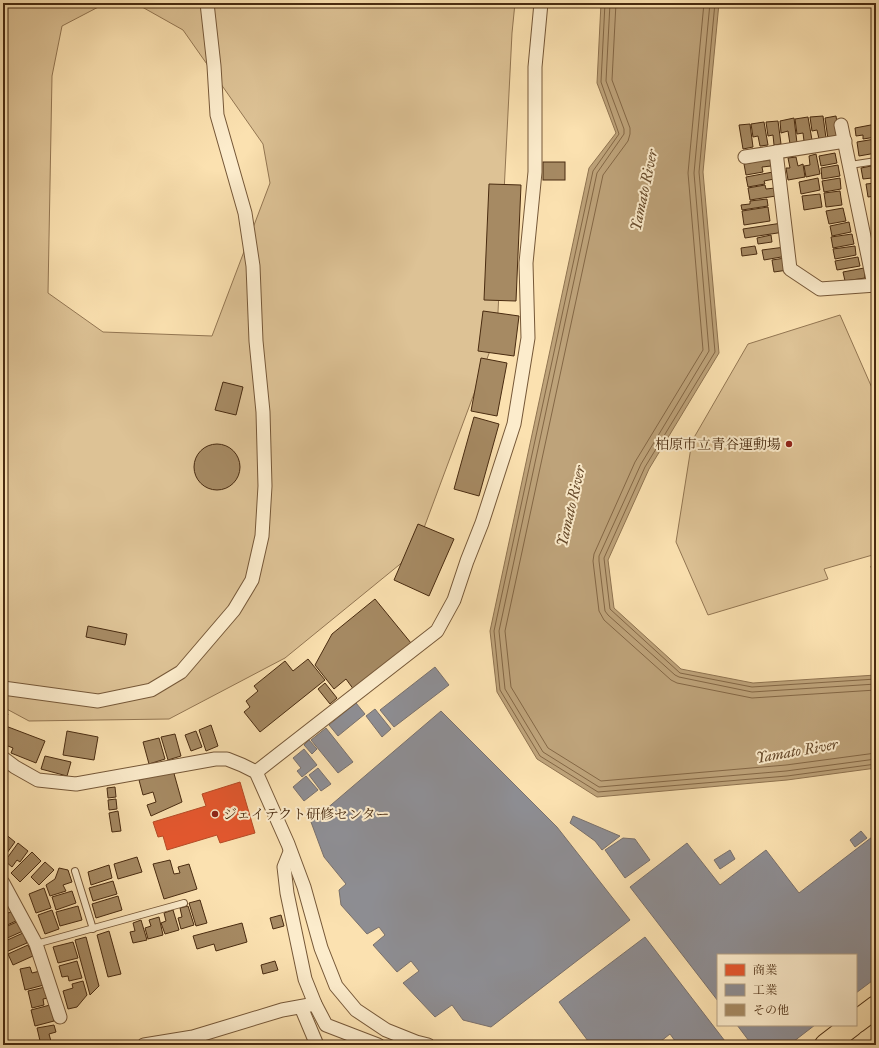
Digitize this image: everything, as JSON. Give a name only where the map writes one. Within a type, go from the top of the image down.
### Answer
[{"type":"highway","points":[[857,1021],[876,1007]]},
{"type":"highway","points":[[826,1045],[851,1026]]},
{"type":"street","points":[[3,688],[98,701],[151,690],[181,672],[234,610],[252,580],[262,536],[265,486],[263,412],[256,341],[253,266],[245,213],[217,115],[214,66],[207,3]]},
{"type":"street","points":[[256,772],[437,631],[454,600],[482,523],[514,424],[528,338],[526,263],[535,172],[535,67],[541,3]]},
{"type":"street","points":[[776,152],[790,269],[820,289],[875,285],[841,125]]},
{"type":"street","points":[[745,157],[845,141]]},
{"type":"street","points":[[3,758],[15,767],[38,780],[76,784],[215,758],[227,759],[242,764],[256,772],[304,887],[321,948],[336,986],[356,1010],[386,1030],[416,1042],[428,1045]]},
{"type":"street","points":[[290,852],[284,867],[287,893],[306,979],[315,1004],[326,1025],[378,1045]]},
{"type":"street","points":[[3,883],[36,944],[60,1017]]},
{"type":"street","points":[[144,1045],[166,1043],[193,1037],[282,1010],[315,1004]]},
{"type":"street","points":[[301,1006],[317,1045]]},
{"type":"lane","points":[[850,165],[876,161]]},
{"type":"lane","points":[[75,871],[93,929]]},
{"type":"lane","points":[[36,944],[184,903]]},
{"type":"shaded area","points":[[3,3],[106,3],[62,26],[52,76],[48,293],[103,332],[212,336],[270,183],[263,144],[183,30],[135,3],[515,3],[512,33],[497,332],[415,552],[285,658],[169,719],[29,721],[3,707]]},
{"type":"shaded area","points":[[840,315],[876,397],[876,554],[824,569],[828,579],[708,615],[676,542],[692,441],[748,344]]},
{"type":"water","name":"Yamato River","points":[[601,3],[719,3],[703,172],[719,353],[649,469],[608,560],[614,608],[681,669],[753,683],[876,675],[876,768],[787,780],[597,797],[537,759],[497,692],[490,631],[589,168],[616,133],[597,83]]},
{"type":"building: 商業","name":"ジェイテクト研修センター","points":[[240,782],[255,833],[220,843],[217,835],[167,850],[163,836],[158,837],[153,822],[206,806],[202,794]]},
{"type":"building: 工業","points":[[435,667],[449,685],[394,727],[380,710]]},
{"type":"building: 工業","points":[[356,703],[365,714],[338,736],[329,725]]},
{"type":"building: 工業","points":[[375,709],[391,729],[382,737],[366,716]]},
{"type":"building: 工業","points":[[441,711],[557,827],[630,920],[491,1027],[463,1020],[452,1005],[435,1017],[403,983],[419,971],[411,961],[397,972],[373,945],[385,935],[379,927],[367,934],[341,905],[339,890],[346,884],[324,857],[311,822]]},
{"type":"building: 工業","points":[[326,728],[353,762],[338,773],[311,740]]},
{"type":"building: 工業","points":[[309,740],[317,749],[312,754],[304,745]]},
{"type":"building: 工業","points":[[304,749],[317,765],[302,777],[297,771],[301,768],[293,758]]},
{"type":"building: 工業","points":[[318,768],[331,784],[321,791],[309,775]]},
{"type":"building: 工業","points":[[306,776],[318,790],[304,801],[293,787]]},
{"type":"building: 工業","points":[[573,816],[620,836],[602,850],[595,841],[570,823]]},
{"type":"building: 工業","points":[[861,831],[867,838],[855,847],[850,840]]},
{"type":"building: 工業","points":[[876,834],[876,978],[857,992],[857,954],[717,954],[717,1000],[630,887],[687,843],[720,885],[766,850],[799,893]]},
{"type":"building: 工業","points":[[623,838],[635,839],[650,860],[625,878],[605,850]]},
{"type":"building: 工業","points":[[730,850],[735,859],[720,869],[714,860]]},
{"type":"building: 工業","points":[[645,937],[728,1045],[678,1045],[670,1034],[656,1045],[591,1045],[559,1002]]},
{"type":"building: 工業","points":[[738,1026],[814,1026],[789,1045],[752,1045]]},
{"type":"building: その他","points":[[823,116],[826,138],[819,139],[817,130],[812,131],[810,117]]},
{"type":"building: その他","points":[[836,116],[839,137],[828,139],[825,118]]},
{"type":"building: その他","points":[[808,117],[812,140],[804,141],[803,133],[797,134],[795,119]]},
{"type":"building: その他","points":[[794,118],[797,143],[790,144],[788,131],[781,133],[780,121]]},
{"type":"building: その他","points":[[778,121],[781,144],[774,145],[773,135],[768,136],[766,122]]},
{"type":"building: その他","points":[[764,122],[768,145],[760,146],[758,136],[753,137],[751,124]]},
{"type":"building: その他","points":[[750,124],[753,147],[743,149],[739,125]]},
{"type":"building: その他","points":[[876,124],[876,137],[863,139],[863,135],[856,136],[855,128]]},
{"type":"building: その他","points":[[875,139],[876,153],[859,156],[857,142]]},
{"type":"building: その他","points":[[835,153],[837,163],[821,166],[819,156]]},
{"type":"building: その他","points":[[816,154],[820,174],[806,177],[804,166],[810,165],[809,156]]},
{"type":"building: その他","points":[[796,157],[798,166],[803,164],[805,177],[788,180],[786,168],[790,168],[788,158]]},
{"type":"building: その他","points":[[770,159],[771,166],[762,167],[763,172],[746,175],[744,164]]},
{"type":"building: その他","points":[[543,162],[565,162],[565,180],[543,180]]},
{"type":"building: その他","points":[[838,165],[840,176],[822,179],[821,168]]},
{"type":"building: その他","points":[[876,165],[876,180],[872,181],[872,178],[863,179],[861,168]]},
{"type":"building: その他","points":[[773,172],[774,179],[764,181],[765,184],[748,187],[746,177]]},
{"type":"building: その他","points":[[818,178],[820,190],[801,194],[799,182]]},
{"type":"building: その他","points":[[840,178],[841,189],[824,192],[822,181]]},
{"type":"building: その他","points":[[876,183],[875,200],[875,196],[868,197],[866,184]]},
{"type":"building: その他","points":[[489,184],[521,185],[516,301],[484,300]]},
{"type":"building: その他","points":[[765,185],[766,189],[775,188],[776,196],[750,200],[748,188]]},
{"type":"building: その他","points":[[840,191],[842,205],[826,207],[824,193]]},
{"type":"building: その他","points":[[820,194],[822,207],[804,210],[802,196]]},
{"type":"building: その他","points":[[767,199],[768,206],[742,210],[741,205],[750,204],[750,201]]},
{"type":"building: その他","points":[[768,207],[770,221],[744,225],[742,211]]},
{"type":"building: その他","points":[[843,208],[846,221],[829,224],[826,211]]},
{"type":"building: その他","points":[[849,222],[851,232],[832,236],[830,226]]},
{"type":"building: その他","points":[[782,223],[784,232],[745,238],[743,229]]},
{"type":"building: その他","points":[[852,234],[854,244],[833,248],[831,237]]},
{"type":"building: その他","points":[[771,235],[772,242],[758,244],[757,238]]},
{"type":"building: その他","points":[[755,246],[757,254],[742,256],[741,248]]},
{"type":"building: その他","points":[[855,246],[856,255],[835,259],[833,249]]},
{"type":"building: その他","points":[[785,247],[787,256],[764,260],[762,250]]},
{"type":"building: その他","points":[[858,257],[860,266],[837,270],[835,261]]},
{"type":"building: その他","points":[[785,258],[788,270],[774,272],[772,260]]},
{"type":"building: その他","points":[[864,268],[865,278],[845,281],[843,272]]},
{"type":"building: その他","points":[[483,311],[519,316],[514,356],[478,351]]},
{"type":"building: その他","points":[[481,358],[507,363],[497,416],[471,411]]},
{"type":"building: その他","points":[[223,382],[243,387],[236,415],[215,410]]},
{"type":"building: その他","points":[[474,417],[499,424],[479,496],[454,489]]},
{"type":"building: その他","points":[[217,444],[230,448],[236,454],[240,467],[236,480],[230,486],[217,490],[204,486],[198,480],[194,467],[198,454],[204,448]]},
{"type":"building: その他","points":[[418,524],[454,539],[429,596],[394,580]]},
{"type":"building: その他","points":[[876,565],[876,575],[873,576],[871,566]]},
{"type":"building: その他","points":[[375,599],[411,643],[354,690],[346,679],[334,689],[315,665],[332,634]]},
{"type":"building: その他","points":[[88,626],[127,634],[125,645],[86,637]]},
{"type":"building: その他","points":[[308,659],[325,680],[260,732],[244,712],[250,707],[246,701],[258,691],[254,686],[285,661],[293,671]]},
{"type":"building: その他","points":[[325,683],[337,698],[330,704],[318,689]]},
{"type":"building: その他","points":[[3,713],[8,714],[5,722],[3,721]]},
{"type":"building: その他","points":[[3,725],[45,741],[36,763],[11,753],[13,748],[3,744]]},
{"type":"building: その他","points":[[211,725],[218,746],[206,751],[199,730]]},
{"type":"building: その他","points":[[67,731],[98,737],[94,760],[63,755]]},
{"type":"building: その他","points":[[196,731],[202,747],[191,751],[185,735]]},
{"type":"building: その他","points":[[175,734],[181,756],[168,760],[161,737]]},
{"type":"building: その他","points":[[159,738],[165,759],[149,764],[143,742]]},
{"type":"building: その他","points":[[45,756],[71,762],[67,776],[41,769]]},
{"type":"building: その他","points":[[173,770],[182,802],[151,816],[147,805],[156,802],[153,792],[143,795],[139,780]]},
{"type":"building: その他","points":[[115,787],[116,797],[108,798],[107,788]]},
{"type":"building: その他","points":[[116,799],[117,809],[109,810],[108,800]]},
{"type":"building: その他","points":[[118,811],[121,831],[112,832],[109,813]]},
{"type":"building: その他","points":[[4,833],[15,842],[3,857]]},
{"type":"building: その他","points":[[18,843],[28,851],[20,862],[17,860],[12,867],[5,861]]},
{"type":"building: その他","points":[[32,852],[41,861],[20,882],[11,873]]},
{"type":"building: その他","points":[[137,857],[142,872],[118,879],[114,864]]},
{"type":"building: その他","points":[[170,860],[174,874],[180,873],[178,867],[189,864],[197,889],[164,899],[153,864]]},
{"type":"building: その他","points":[[45,862],[54,870],[39,885],[31,877]]},
{"type":"building: その他","points":[[109,865],[112,878],[91,885],[88,872]]},
{"type":"building: その他","points":[[59,868],[68,870],[72,882],[63,885],[66,891],[50,896],[46,885],[55,879]]},
{"type":"building: その他","points":[[113,881],[117,894],[93,901],[89,888]]},
{"type":"building: その他","points":[[44,888],[51,908],[36,913],[29,894]]},
{"type":"building: その他","points":[[72,891],[76,903],[56,910],[52,897]]},
{"type":"building: その他","points":[[118,896],[122,910],[96,918],[92,904]]},
{"type":"building: その他","points":[[200,900],[207,923],[196,926],[189,903]]},
{"type":"building: その他","points":[[78,906],[82,920],[60,926],[56,912]]},
{"type":"building: その他","points":[[188,906],[194,925],[181,929],[178,918],[182,917],[180,908]]},
{"type":"building: その他","points":[[52,910],[59,929],[45,934],[38,915]]},
{"type":"building: その他","points":[[173,910],[179,930],[165,934],[161,923],[166,921],[164,913]]},
{"type":"building: その他","points":[[13,911],[18,920],[3,927],[3,915]]},
{"type":"building: その他","points":[[281,915],[284,926],[273,929],[270,918]]},
{"type":"building: その他","points":[[159,917],[163,935],[148,939],[145,928],[151,926],[149,920]]},
{"type":"building: その他","points":[[141,920],[147,940],[133,943],[130,932],[135,931],[133,923]]},
{"type":"building: その他","points":[[19,921],[23,931],[3,940],[3,928]]},
{"type":"building: その他","points":[[242,923],[247,942],[216,951],[214,944],[197,949],[193,936]]},
{"type":"building: その他","points":[[109,931],[121,974],[108,977],[97,935]]},
{"type":"building: その他","points":[[23,933],[27,943],[6,952],[3,942]]},
{"type":"building: その他","points":[[86,937],[99,986],[90,995],[75,940]]},
{"type":"building: その他","points":[[73,942],[78,958],[58,963],[53,947]]},
{"type":"building: その他","points":[[28,945],[33,956],[13,965],[8,954]]},
{"type":"building: その他","points":[[77,961],[82,978],[69,981],[68,976],[62,977],[59,966]]},
{"type":"building: その他","points":[[275,961],[278,970],[263,974],[261,965]]},
{"type":"building: その他","points":[[30,967],[32,973],[40,971],[44,985],[25,990],[20,969]]},
{"type":"building: その他","points":[[83,981],[87,995],[77,1007],[68,1009],[63,991],[73,988],[72,984]]},
{"type":"building: その他","points":[[45,987],[48,998],[43,999],[44,1005],[32,1008],[28,991]]},
{"type":"building: その他","points":[[50,1005],[54,1021],[35,1026],[31,1010]]},
{"type":"building: その他","points":[[54,1025],[56,1032],[49,1034],[52,1045],[41,1045],[37,1028]]},
{"type":"place","name":"柏原市立青谷運動場","points":[[789,444]]},
{"type":"place","name":"ジェイテクト研修センター","points":[[215,814]]}]
